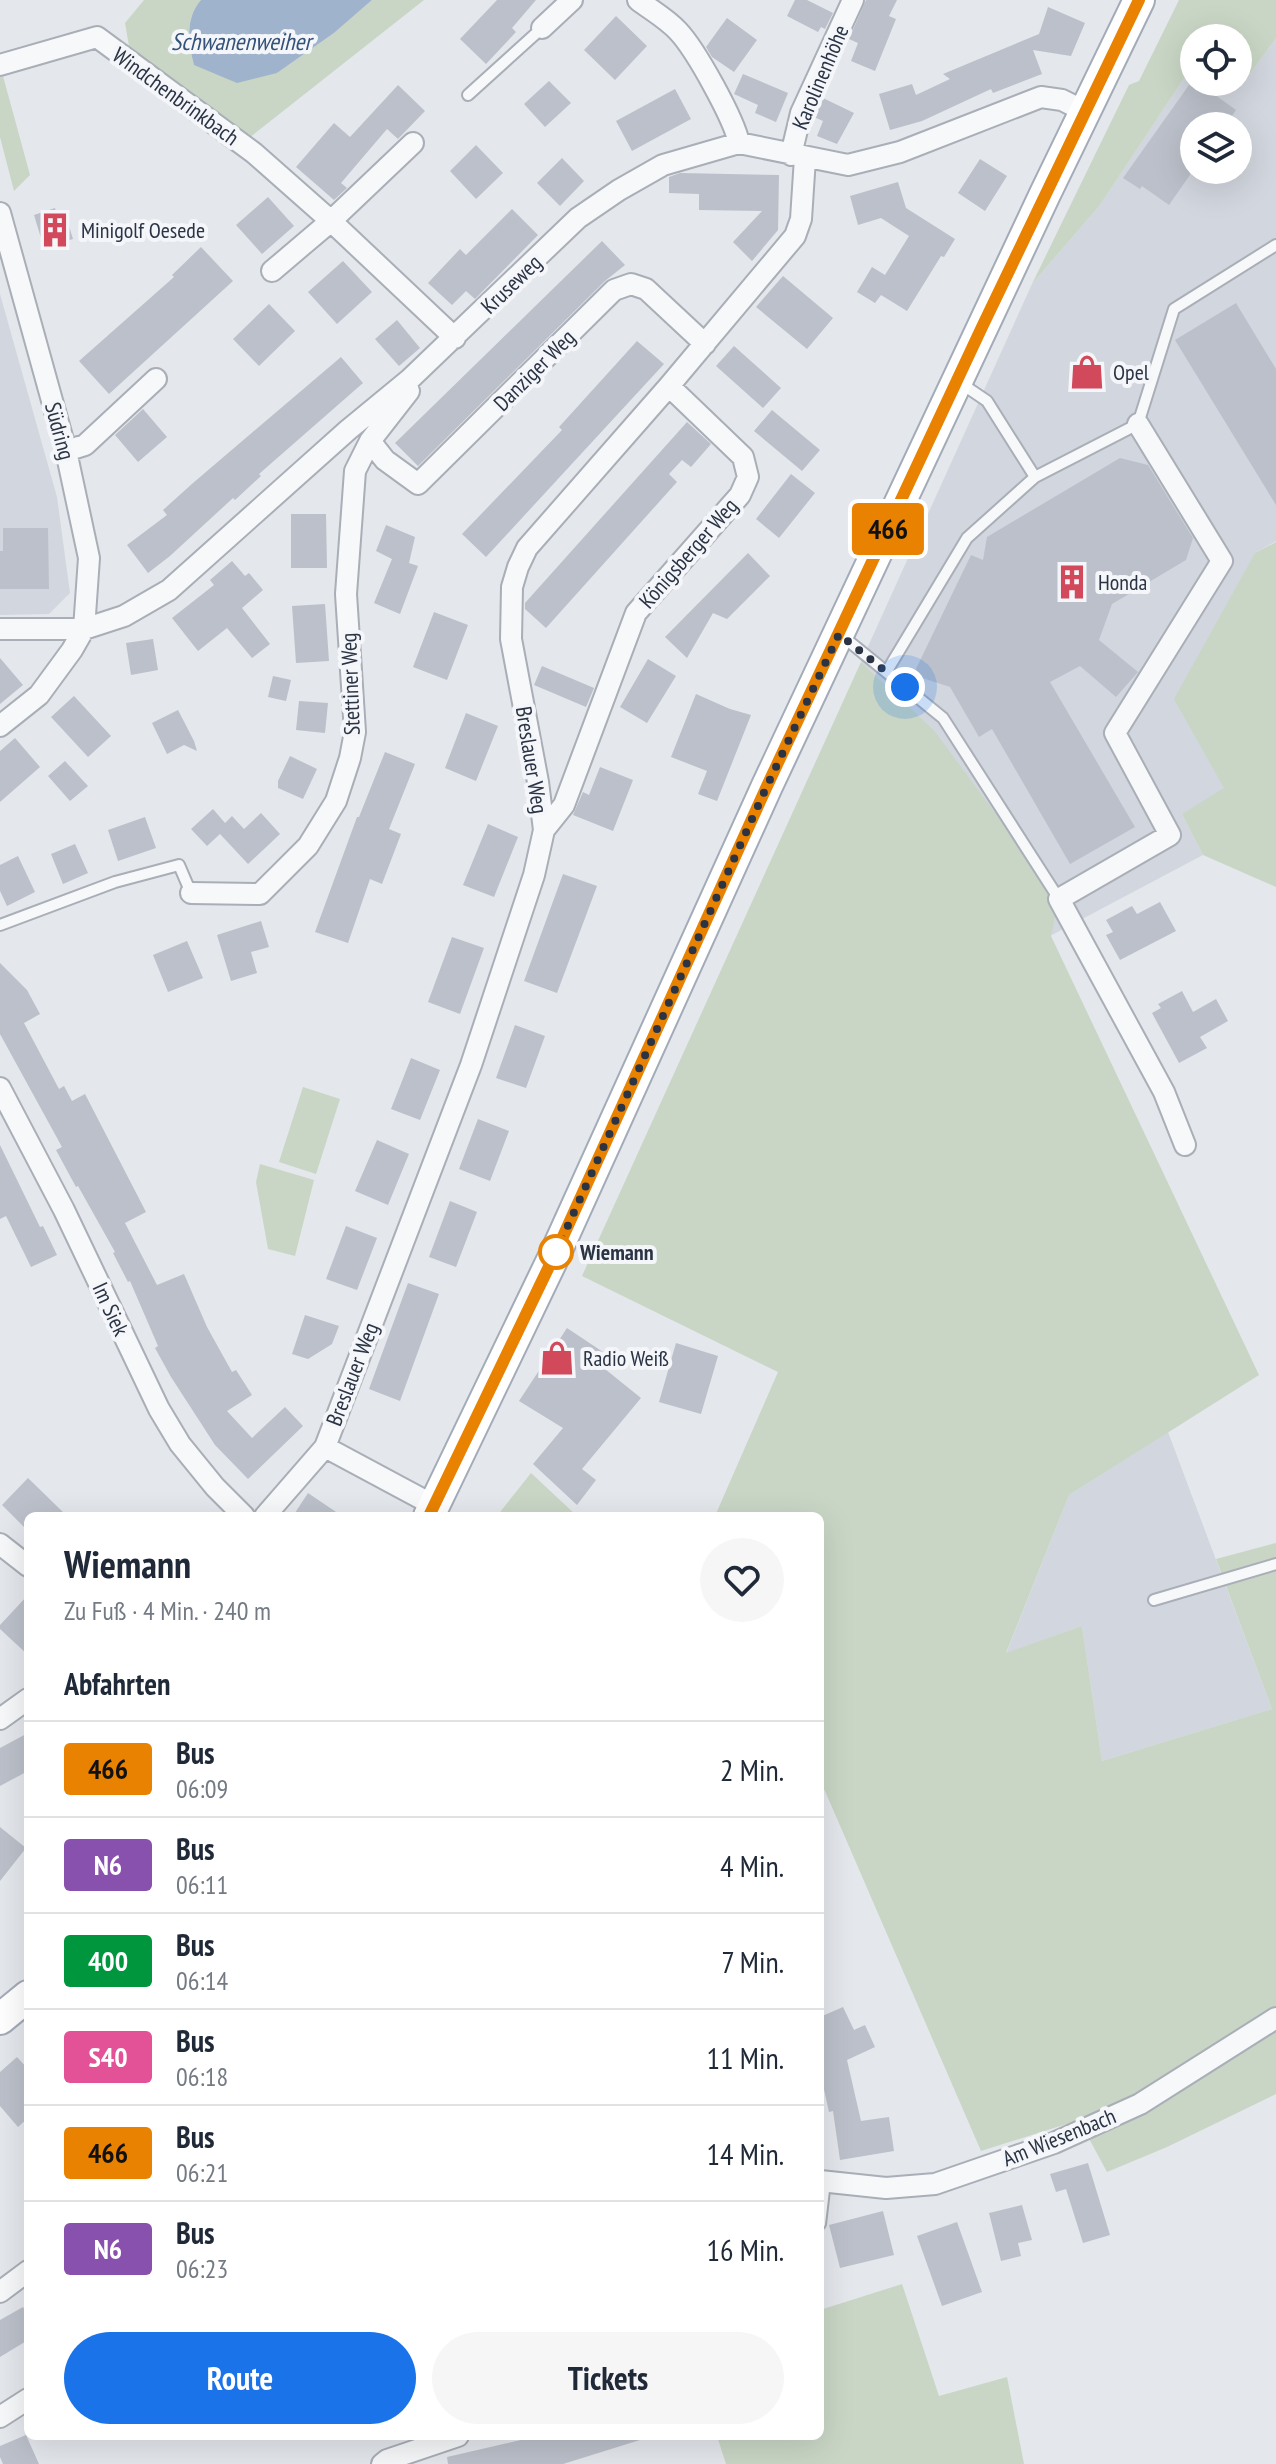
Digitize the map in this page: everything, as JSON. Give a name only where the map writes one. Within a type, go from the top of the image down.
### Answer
[{"type":"main road","points":[[432,1511],[556,1252],[767,786],[1139,0]]},
{"type":"main road","points":[[0,2019],[24,1999]]},
{"type":"street","points":[[542,28],[572,0]]},
{"type":"street","points":[[638,0],[677,30],[695,53],[733,125],[739,143]]},
{"type":"street","name":"Karolinenhöhe","points":[[798,157],[801,113],[853,0]]},
{"type":"street","name":"Windchenbrinkbach","points":[[0,65],[97,37],[254,153],[455,338]]},
{"type":"street","name":"Kruseweg","points":[[0,629],[84,629],[124,616],[169,590],[410,379],[578,218],[663,165],[739,143],[848,165],[900,152],[1041,97],[1062,100],[1086,112]]},
{"type":"street","points":[[272,271],[331,221],[413,143]]},
{"type":"street","name":"Breslauer Weg","points":[[432,1511],[325,1447],[471,1065],[534,875],[544,830],[511,639],[515,577],[527,548],[795,236],[801,219],[798,157]]},
{"type":"street","name":"Südring","points":[[0,213],[66,451],[89,558],[84,629],[39,695],[0,726]]},
{"type":"street","name":"Danziger Weg","points":[[370,441],[385,460],[418,484],[614,290],[631,284],[646,289],[705,344]]},
{"type":"street","points":[[66,451],[85,445],[156,379]]},
{"type":"street","points":[[370,441],[410,389],[410,379]]},
{"type":"street","name":"Königsberger Weg","points":[[544,830],[564,805],[636,613],[740,495],[748,477],[743,457],[669,386]]},
{"type":"street","points":[[1138,424],[1222,561],[1115,733],[1170,835],[1059,899],[1164,1092],[1185,1145]]},
{"type":"street","name":"Stettiner Weg","points":[[191,893],[260,894],[308,846],[336,801],[355,732],[346,594],[355,471],[370,441]]},
{"type":"street","name":"Im Siek","points":[[0,1088],[64,1210],[159,1409],[180,1444],[240,1512]]},
{"type":"street","points":[[268,1512],[325,1447]]},
{"type":"street","points":[[0,1544],[24,1563]]},
{"type":"street","points":[[0,1719],[24,1702]]},
{"type":"street","name":"Am Wiesenbach","points":[[824,2181],[886,2188],[935,2184],[1054,2143],[1140,2104],[1276,2018]]},
{"type":"street","points":[[0,2292],[24,2274]]},
{"type":"street","points":[[0,2417],[24,2402]]},
{"type":"street","points":[[382,2464],[446,2440]]},
{"type":"lane","points":[[468,95],[542,28]]},
{"type":"lane","points":[[887,671],[967,538],[1035,477],[1138,424],[1174,309],[1276,245]]},
{"type":"lane","points":[[957,381],[987,401],[1035,477]]},
{"type":"lane","points":[[839,634],[943,718],[1059,899]]},
{"type":"lane","points":[[0,925],[115,882],[179,865],[191,893]]},
{"type":"lane","points":[[1154,1600],[1276,1564]]},
{"type":"shaded area","points":[[1276,38],[1276,541],[1255,553],[1225,789],[1182,814],[1203,855],[1050,936],[933,729],[861,662],[1032,284],[1100,205],[1180,84],[1180,96],[1252,96],[1252,71]]},
{"type":"shaded area","points":[[0,294],[57,497],[70,593],[49,614],[0,615]]},
{"type":"shaded area","points":[[1168,1432],[1272,1709],[1102,1761],[1082,1626],[1006,1654],[1069,1495]]},
{"type":"green space","points":[[144,0],[201,0],[192,15],[189,31],[194,65],[277,73],[334,33],[372,0],[424,0],[249,138],[130,52],[125,23]]},
{"type":"green space","points":[[1179,0],[1276,0],[1276,38],[1252,71],[1252,24],[1180,24],[1180,84],[1100,205],[1032,284],[1129,85],[1139,81]]},
{"type":"green space","points":[[3,76],[30,175],[14,191],[0,137],[0,77]]},
{"type":"green space","points":[[1276,542],[1276,887],[1203,855],[1182,814],[1224,788],[1174,699],[1255,553]]},
{"type":"green space","points":[[861,662],[933,729],[1059,899],[1051,936],[1259,1375],[1069,1495],[1006,1653],[1082,1626],[1102,1761],[1272,1709],[1216,1559],[1276,1543],[1276,2094],[1167,2147],[1107,2172],[1079,2120],[981,2151],[824,1790],[824,1512],[717,1512],[778,1372],[582,1276]]},
{"type":"green space","points":[[303,1087],[340,1099],[316,1174],[279,1162]]},
{"type":"green space","points":[[260,1164],[314,1180],[295,1256],[268,1249],[256,1182]]},
{"type":"green space","points":[[531,1473],[573,1512],[500,1512]]},
{"type":"green space","points":[[902,2284],[939,2396],[1007,2377],[1024,2464],[726,2464],[718,2440],[824,2440],[824,2309]]},
{"type":"water","name":"Schwanenweiher","points":[[201,0],[372,0],[334,33],[277,73],[237,83],[194,65],[189,31],[192,15]]},
{"type":"building","points":[[497,0],[536,0],[512,28],[516,32],[486,64],[460,39]]},
{"type":"building","points":[[795,0],[807,0],[833,13],[825,29],[821,27],[818,32],[787,16]]},
{"type":"building","points":[[866,0],[897,0],[889,16],[896,19],[875,71],[851,61],[858,43],[849,39]]},
{"type":"building","points":[[1048,7],[1085,23],[1071,56],[1033,50],[1042,74],[993,93],[991,89],[922,121],[890,130],[879,94],[912,84],[916,95],[950,79],[943,74],[1039,34]]},
{"type":"building","points":[[616,16],[647,46],[615,80],[584,50]]},
{"type":"building","points":[[727,18],[757,40],[734,72],[712,57],[706,47]]},
{"type":"building","points":[[743,74],[788,93],[776,122],[755,113],[758,105],[734,94]]},
{"type":"building","points":[[549,81],[571,103],[545,127],[524,104]]},
{"type":"building","points":[[398,85],[425,111],[398,139],[387,129],[341,183],[347,188],[334,200],[296,167],[334,123],[350,137]]},
{"type":"building","points":[[675,89],[691,119],[632,151],[616,121]]},
{"type":"building","points":[[1181,96],[1216,96],[1236,110],[1180,112],[1180,184],[1184,184],[1169,205],[1142,186],[1140,189],[1123,178]]},
{"type":"building","points":[[823,98],[854,113],[837,144],[817,136],[823,121],[814,117]]},
{"type":"building","points":[[476,145],[503,173],[476,199],[450,171]]},
{"type":"building","points":[[562,158],[584,181],[560,206],[537,183]]},
{"type":"building","points":[[980,159],[1007,176],[985,211],[958,193]]},
{"type":"building","points":[[680,173],[779,175],[778,230],[752,261],[733,242],[762,211],[699,210],[699,194],[669,193],[669,177]]},
{"type":"building","points":[[898,182],[906,208],[955,239],[907,311],[881,295],[875,303],[857,292],[872,267],[885,275],[909,236],[881,218],[858,225],[850,196]]},
{"type":"building","points":[[268,197],[294,226],[262,254],[236,225]]},
{"type":"building","name":"Minigolf Oesede","points":[[55,208],[59,222],[67,220],[73,239],[44,248],[34,215]]},
{"type":"building","points":[[512,209],[538,235],[475,299],[466,291],[452,305],[428,283],[460,249],[466,255]]},
{"type":"building","points":[[602,241],[625,265],[605,281],[418,466],[395,443]]},
{"type":"building","points":[[201,247],[233,281],[109,394],[79,361],[174,277],[172,275]]},
{"type":"building","points":[[343,261],[372,292],[337,324],[308,292]]},
{"type":"building","points":[[783,276],[833,318],[807,349],[756,307]]},
{"type":"building","points":[[1236,303],[1276,369],[1276,505],[1175,340]]},
{"type":"building","points":[[269,304],[295,331],[259,366],[233,339]]},
{"type":"building","points":[[397,320],[420,348],[399,366],[375,339]]},
{"type":"building","points":[[637,341],[664,364],[486,557],[462,534],[562,430],[559,427]]},
{"type":"building","points":[[734,346],[781,388],[763,408],[716,366]]},
{"type":"building","points":[[341,357],[363,383],[259,474],[261,476],[235,500],[233,498],[148,573],[127,545],[167,515],[163,510]]},
{"type":"building","points":[[143,409],[167,437],[138,462],[115,435]]},
{"type":"building","points":[[772,410],[820,450],[802,471],[754,431]]},
{"type":"building","points":[[687,422],[711,444],[691,467],[682,460],[669,474],[677,482],[546,628],[525,609],[525,603]]},
{"type":"building","points":[[1120,458],[1148,465],[1193,538],[1186,560],[1112,604],[1099,640],[1138,672],[1116,697],[1080,666],[1050,682],[1135,827],[1070,864],[992,729],[979,737],[950,687],[913,675],[971,555],[983,560],[987,537]]},
{"type":"building","points":[[791,474],[815,493],[779,538],[756,519]]},
{"type":"building","points":[[291,514],[326,514],[327,568],[291,568]]},
{"type":"building","points":[[386,525],[415,537],[409,563],[418,566],[400,614],[374,603],[392,559],[376,551]]},
{"type":"building","points":[[3,528],[48,528],[49,589],[0,589]]},
{"type":"building","points":[[748,553],[770,576],[727,619],[713,613],[687,658],[665,637]]},
{"type":"building","points":[[232,561],[245,576],[249,573],[263,590],[242,608],[270,644],[252,658],[227,628],[198,651],[172,618],[214,585],[210,580]]},
{"type":"building","points":[[325,604],[329,661],[296,663],[292,606]]},
{"type":"building","points":[[434,612],[468,625],[447,680],[413,667]]},
{"type":"building","points":[[153,639],[158,670],[131,675],[126,643]]},
{"type":"building","points":[[0,658],[23,685],[0,704]]},
{"type":"building","points":[[648,659],[676,676],[647,723],[620,707]]},
{"type":"building","points":[[542,666],[594,688],[586,707],[534,685]]},
{"type":"building","points":[[273,676],[291,680],[286,701],[268,697]]},
{"type":"building","points":[[696,694],[751,715],[717,801],[698,794],[707,771],[671,757]]},
{"type":"building","points":[[74,696],[111,736],[88,757],[51,717]]},
{"type":"building","points":[[299,701],[328,703],[325,733],[296,730]]},
{"type":"building","points":[[178,710],[197,751],[184,745],[167,754],[152,723]]},
{"type":"building","points":[[466,713],[498,726],[476,781],[445,768]]},
{"type":"building","points":[[15,738],[40,767],[0,802],[0,751]]},
{"type":"building","points":[[385,752],[415,764],[389,829],[401,834],[382,884],[370,879],[348,943],[315,932],[357,817]]},
{"type":"building","points":[[290,756],[317,769],[303,799],[278,788],[278,781]]},
{"type":"building","points":[[65,761],[88,786],[70,801],[48,776]]},
{"type":"building","points":[[600,767],[633,780],[613,831],[573,815],[583,792],[589,795]]},
{"type":"building","points":[[213,809],[225,823],[232,816],[244,829],[261,813],[280,834],[248,864],[220,834],[207,846],[191,829]]},
{"type":"building","points":[[145,817],[156,848],[118,861],[108,830]]},
{"type":"building","points":[[488,824],[518,837],[494,897],[463,885]]},
{"type":"building","points":[[75,844],[88,873],[63,884],[51,854]]},
{"type":"building","points":[[18,856],[35,892],[7,906],[0,891],[0,865]]},
{"type":"building","points":[[563,874],[597,886],[557,993],[524,981]]},
{"type":"building","points":[[1160,902],[1176,931],[1120,960],[1106,935],[1113,932],[1106,920],[1132,906],[1137,914]]},
{"type":"building","points":[[261,921],[269,947],[251,952],[257,973],[231,981],[217,935]]},
{"type":"building","points":[[452,937],[484,948],[460,1014],[428,1002]]},
{"type":"building","points":[[187,941],[203,978],[168,992],[153,955]]},
{"type":"building","points":[[0,963],[27,990],[40,1014],[24,1023],[59,1089],[64,1086],[72,1101],[85,1094],[146,1212],[125,1223],[157,1285],[184,1274],[207,1327],[232,1372],[236,1370],[252,1395],[227,1411],[252,1438],[285,1407],[303,1426],[248,1479],[215,1445],[171,1377],[155,1348],[158,1346],[130,1281],[56,1150],[62,1147],[0,1034]]},
{"type":"building","points":[[1182,991],[1193,1012],[1216,999],[1228,1021],[1200,1037],[1207,1048],[1179,1063],[1152,1013],[1161,1008],[1158,1004]]},
{"type":"building","points":[[515,1025],[545,1036],[526,1088],[496,1078]]},
{"type":"building","points":[[411,1058],[440,1070],[420,1120],[391,1109]]},
{"type":"building","points":[[478,1119],[509,1131],[490,1181],[459,1169]]},
{"type":"building","points":[[377,1140],[409,1154],[388,1205],[355,1191]]},
{"type":"building","points":[[0,1145],[57,1255],[31,1267],[6,1216],[0,1219]]},
{"type":"building","points":[[450,1201],[477,1212],[456,1267],[429,1257]]},
{"type":"building","points":[[346,1226],[377,1238],[357,1290],[326,1279]]},
{"type":"building","points":[[408,1283],[439,1294],[400,1401],[369,1389]]},
{"type":"building","points":[[305,1315],[339,1326],[332,1344],[308,1359],[292,1354]]},
{"type":"building","points":[[567,1328],[606,1354],[600,1365],[641,1398],[582,1469],[596,1480],[577,1505],[533,1464],[563,1428],[519,1401]]},
{"type":"building","points":[[676,1343],[718,1356],[701,1414],[659,1402]]},
{"type":"building","points":[[28,1478],[63,1512],[24,1512],[24,1527],[2,1505]]},
{"type":"building","points":[[308,1493],[336,1512],[296,1512]]},
{"type":"building","points":[[24,1599],[24,1651],[0,1629],[0,1625]]},
{"type":"building","points":[[24,1735],[24,1773],[0,1786],[0,1748]]},
{"type":"building","points":[[0,1827],[24,1846],[24,1851],[0,1881]]},
{"type":"building","points":[[843,2007],[854,2030],[865,2025],[875,2047],[847,2060],[861,2121],[889,2117],[894,2151],[840,2160],[833,2111],[829,2112],[824,2089],[824,2015]]},
{"type":"building","points":[[17,2057],[24,2065],[24,2122],[18,2127],[0,2106],[0,2072]]},
{"type":"building","points":[[1088,2163],[1110,2235],[1083,2243],[1066,2189],[1056,2192],[1050,2174]]},
{"type":"building","points":[[1022,2205],[1032,2240],[1018,2243],[1021,2256],[1001,2261],[989,2213]]},
{"type":"building","points":[[883,2211],[894,2255],[840,2268],[829,2225]]},
{"type":"building","points":[[957,2222],[982,2292],[942,2306],[917,2236]]},
{"type":"building","points":[[24,2309],[24,2342],[0,2357],[0,2320]]},
{"type":"building","points":[[24,2436],[39,2464],[3,2464],[0,2446]]},
{"type":"building","points":[[521,2440],[640,2440],[563,2464],[448,2464],[447,2457]]},
{"type":"bus line","name":"466","points":[[431,1512],[556,1252],[767,786],[1139,0]]},
{"type":"place","name":"Minigolf Oesede","points":[[55,230]]},
{"type":"place","name":"Opel","points":[[1087,372]]},
{"type":"place","name":"Honda","points":[[1072,582]]},
{"type":"place","name":"Wiemann","points":[[556,1252]]},
{"type":"place","name":"Radio Weiß","points":[[557,1358]]},
{"type":"route","points":[[556,1252],[839,634],[905,687]]}]
